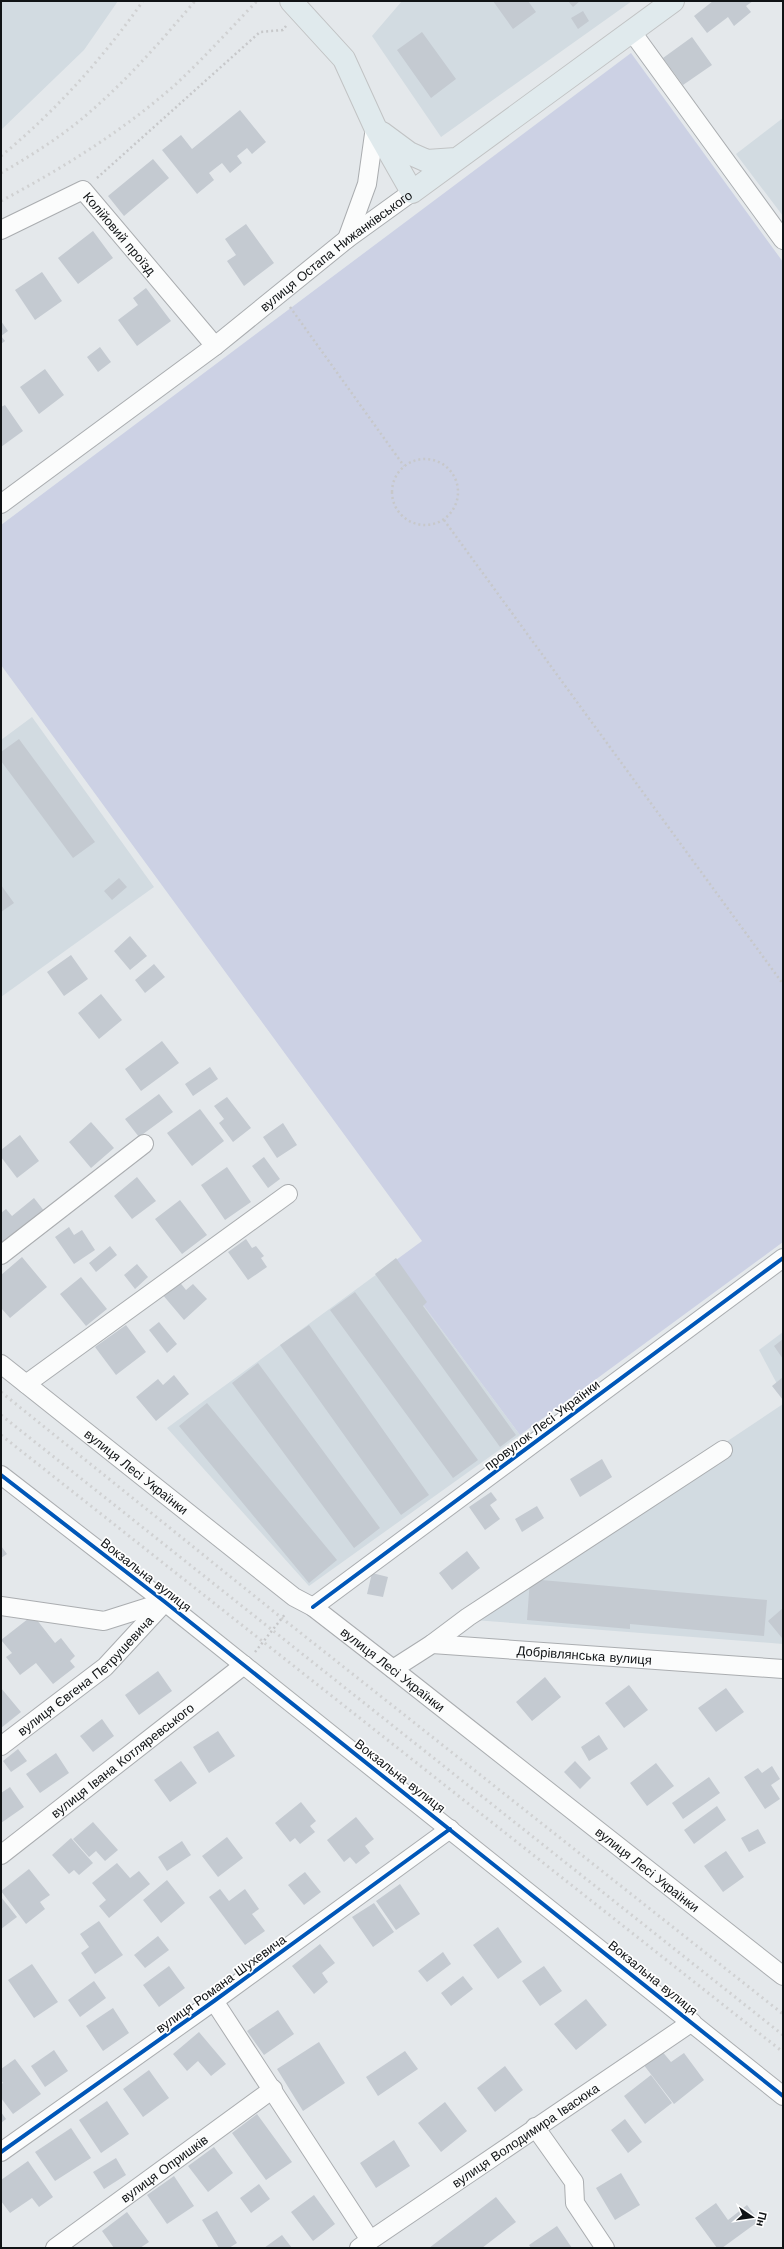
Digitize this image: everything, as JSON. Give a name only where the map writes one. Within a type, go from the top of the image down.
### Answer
[{"type":"main road","name":"вулиця Остапа Нижанківського","points":[[412,192],[632,32],[672,1]]},
{"type":"main road","points":[[296,7],[344,59],[374,127],[412,192]]},
{"type":"main road","points":[[374,127],[409,154],[427,161],[456,159]]},
{"type":"street","points":[[632,32],[783,240]]},
{"type":"street","points":[[347,239],[367,184],[374,127]]},
{"type":"street","name":"Колійовий проїзд","points":[[1,230],[83,190],[215,346]]},
{"type":"street","name":"вулиця Остапа Нижанківського","points":[[1,504],[215,346],[347,239],[412,192]]},
{"type":"street","points":[[1,1254],[144,1144]]},
{"type":"street","points":[[26,1384],[288,1194]]},
{"type":"street","name":"провулок Лесі Українки","points":[[313,1607],[783,1258]]},
{"type":"street","name":"вулиця Лесі Українки","points":[[1,1364],[294,1597],[313,1607],[393,1669],[783,1976]]},
{"type":"street","points":[[393,1669],[432,1644],[468,1617],[723,1450]]},
{"type":"street","name":"Вокзальна вулиця","points":[[1,1475],[165,1602],[783,2096]]},
{"type":"street","points":[[1,1606],[104,1621],[165,1602]]},
{"type":"street","name":"вулиця Євгена Петрушевича","points":[[1,1746],[105,1667],[165,1602]]},
{"type":"street","name":"Добрівлянська вулиця","points":[[432,1644],[783,1669]]},
{"type":"street","name":"вулиця Івана Котляревського","points":[[1,1855],[244,1665]]},
{"type":"street","name":"вулиця Романа Шухевича","points":[[1,2152],[214,2001],[450,1829]]},
{"type":"street","points":[[214,2001],[272,2089],[364,2244]]},
{"type":"street","name":"вулиця Володимира Івасюка","points":[[364,2244],[534,2127],[692,2022]]},
{"type":"street","name":"вулиця Опришків","points":[[55,2248],[272,2089]]},
{"type":"street","points":[[534,2127],[574,2182],[575,2203],[605,2248]]},
{"type":"path","points":[[83,190],[260,32],[282,30],[296,7]]},
{"type":"path","points":[[291,308],[404,466]]},
{"type":"path","points":[[421,459],[438,461],[452,472],[458,489],[455,506],[444,520],[428,525],[416,523],[411,522],[398,512],[392,496],[392,490],[394,479],[404,466],[421,459]]},
{"type":"path","points":[[444,520],[783,984]]},
{"type":"path","points":[[244,1665],[284,1619],[294,1597]]},
{"type":"shaded area","points":[[1,1],[118,1],[84,50],[1,130]]},
{"type":"shaded area","points":[[402,1],[632,1],[441,137],[372,36]]},
{"type":"shaded area","points":[[631,53],[783,262],[783,1242],[520,1435],[392,1263],[422,1241],[1,665],[1,525]]},
{"type":"shaded area","points":[[783,118],[783,216],[736,154]]},
{"type":"shaded area","points":[[32,717],[154,887],[1,997],[1,740]]},
{"type":"shaded area","points":[[392,1263],[520,1435],[309,1586],[167,1428]]},
{"type":"shaded area","points":[[783,1332],[783,1395],[759,1350]]},
{"type":"shaded area","points":[[783,1404],[783,1644],[461,1619]]},
{"type":"building","points":[[493,1],[528,1],[536,12],[513,29]]},
{"type":"building","points":[[568,1],[580,1],[573,7]]},
{"type":"building","points":[[713,1],[753,1],[746,6],[751,12],[734,26],[728,17],[707,33],[694,16]]},
{"type":"building","points":[[583,11],[589,21],[578,29],[571,18]]},
{"type":"building","points":[[422,32],[456,79],[431,98],[397,50]]},
{"type":"building","points":[[692,37],[712,65],[683,85],[663,58]]},
{"type":"building","points":[[240,110],[266,142],[252,154],[247,148],[237,156],[242,163],[230,173],[222,163],[209,173],[214,180],[197,194],[162,150],[181,135],[192,149]]},
{"type":"building","points":[[153,159],[169,178],[124,216],[108,196]]},
{"type":"building","points":[[246,224],[274,263],[244,286],[227,261],[236,255],[225,239]]},
{"type":"building","points":[[93,231],[113,258],[78,284],[58,258]]},
{"type":"building","points":[[42,272],[62,301],[35,320],[15,290]]},
{"type":"building","points":[[146,288],[171,321],[137,346],[118,320],[138,305],[133,298]]},
{"type":"building","points":[[1,321],[8,331],[1,336]]},
{"type":"building","points":[[1,336],[5,341],[1,344]]},
{"type":"building","points":[[100,347],[111,362],[98,372],[87,357]]},
{"type":"building","points":[[45,369],[64,395],[39,414],[20,387]]},
{"type":"building","points":[[5,405],[23,431],[1,447],[1,407]]},
{"type":"building","points":[[19,739],[95,842],[73,858],[1,761],[1,752]]},
{"type":"building","points":[[119,878],[127,887],[112,900],[104,891]]},
{"type":"building","points":[[1,885],[14,903],[1,912]]},
{"type":"building","points":[[130,936],[147,956],[130,970],[114,951]]},
{"type":"building","points":[[71,955],[88,979],[64,996],[47,972]]},
{"type":"building","points":[[154,964],[165,977],[145,993],[135,980]]},
{"type":"building","points":[[101,994],[122,1020],[99,1039],[78,1013]]},
{"type":"building","points":[[162,1041],[179,1063],[141,1091],[125,1069]]},
{"type":"building","points":[[210,1067],[218,1079],[193,1096],[185,1084]]},
{"type":"building","points":[[159,1094],[173,1112],[139,1137],[125,1119]]},
{"type":"building","points":[[227,1097],[251,1128],[233,1142],[219,1123],[224,1119],[214,1106]]},
{"type":"building","points":[[200,1109],[224,1141],[192,1166],[167,1133]]},
{"type":"building","points":[[91,1122],[114,1148],[91,1168],[69,1142]]},
{"type":"building","points":[[283,1123],[297,1145],[277,1158],[263,1137]]},
{"type":"building","points":[[20,1135],[39,1161],[17,1178],[1,1157],[1,1150]]},
{"type":"building","points":[[264,1157],[280,1179],[268,1188],[252,1166]]},
{"type":"building","points":[[227,1167],[251,1202],[225,1220],[201,1185]]},
{"type":"building","points":[[137,1177],[156,1201],[132,1219],[114,1196]]},
{"type":"building","points":[[34,1198],[45,1212],[1,1246],[1,1213],[6,1209],[12,1216]]},
{"type":"building","points":[[180,1200],[207,1235],[182,1254],[155,1219]]},
{"type":"building","points":[[69,1227],[74,1235],[82,1230],[95,1250],[74,1264],[55,1237]]},
{"type":"building","points":[[246,1239],[252,1248],[256,1246],[264,1256],[261,1258],[267,1267],[248,1280],[228,1252]]},
{"type":"building","points":[[110,1246],[117,1255],[96,1272],[89,1263]]},
{"type":"building","points":[[22,1257],[47,1287],[10,1318],[1,1308],[1,1275]]},
{"type":"building","points":[[396,1258],[427,1302],[423,1306],[516,1435],[500,1447],[375,1274]]},
{"type":"building","points":[[137,1264],[148,1277],[135,1289],[124,1275]]},
{"type":"building","points":[[81,1277],[107,1309],[86,1326],[60,1294]]},
{"type":"building","points":[[178,1280],[186,1290],[193,1284],[207,1299],[184,1320],[162,1294]]},
{"type":"building","points":[[355,1292],[478,1460],[453,1478],[330,1310]]},
{"type":"building","points":[[159,1322],[177,1344],[167,1353],[149,1330]]},
{"type":"building","points":[[126,1325],[146,1352],[116,1375],[95,1347]]},
{"type":"building","points":[[309,1325],[429,1495],[401,1515],[280,1345]]},
{"type":"building","points":[[783,1339],[783,1359],[774,1346]]},
{"type":"building","points":[[258,1363],[380,1528],[354,1548],[232,1383]]},
{"type":"building","points":[[174,1375],[189,1394],[156,1421],[136,1397],[158,1379],[163,1385]]},
{"type":"building","points":[[783,1377],[783,1400],[772,1386]]},
{"type":"building","points":[[207,1403],[337,1560],[309,1583],[179,1426]]},
{"type":"building","points":[[602,1459],[612,1477],[580,1497],[570,1479]]},
{"type":"building","points":[[491,1492],[497,1500],[490,1505],[500,1519],[485,1530],[469,1507]]},
{"type":"building","points":[[537,1506],[544,1518],[522,1532],[515,1519]]},
{"type":"building","points":[[1,1546],[7,1554],[1,1558]]},
{"type":"building","points":[[467,1551],[480,1568],[452,1590],[439,1573]]},
{"type":"building","points":[[372,1573],[388,1577],[383,1597],[367,1594]]},
{"type":"building","points":[[530,1579],[767,1600],[764,1636],[630,1624],[630,1629],[527,1620]]},
{"type":"building","points":[[783,1608],[783,1638],[782,1638],[768,1621]]},
{"type":"building","points":[[33,1615],[55,1643],[61,1638],[75,1656],[70,1661],[75,1667],[53,1684],[36,1663],[20,1675],[6,1657],[12,1653],[1,1640]]},
{"type":"building","points":[[158,1671],[172,1691],[139,1715],[125,1695]]},
{"type":"building","points":[[545,1677],[561,1697],[532,1721],[516,1702]]},
{"type":"building","points":[[629,1685],[648,1710],[624,1728],[605,1703]]},
{"type":"building","points":[[1,1688],[21,1712],[1,1728]]},
{"type":"building","points":[[726,1688],[744,1712],[716,1732],[698,1708]]},
{"type":"building","points":[[102,1719],[114,1736],[93,1752],[80,1736]]},
{"type":"building","points":[[218,1731],[235,1756],[209,1773],[193,1747]]},
{"type":"building","points":[[599,1735],[608,1749],[589,1761],[581,1747]]},
{"type":"building","points":[[18,1749],[27,1761],[11,1772],[3,1761]]},
{"type":"building","points":[[56,1753],[69,1773],[40,1793],[26,1774]]},
{"type":"building","points":[[181,1761],[197,1783],[170,1802],[154,1780]]},
{"type":"building","points":[[575,1761],[591,1778],[580,1789],[564,1772]]},
{"type":"building","points":[[656,1763],[674,1786],[647,1806],[630,1783]]},
{"type":"building","points":[[772,1766],[780,1779],[771,1785],[780,1799],[765,1809],[744,1777],[758,1768],[762,1773]]},
{"type":"building","points":[[709,1777],[720,1793],[683,1819],[672,1803]]},
{"type":"building","points":[[10,1787],[24,1807],[1,1823],[1,1793]]},
{"type":"building","points":[[301,1802],[316,1821],[310,1826],[315,1832],[300,1844],[295,1838],[290,1842],[275,1823]]},
{"type":"building","points":[[717,1806],[726,1820],[694,1844],[684,1830]]},
{"type":"building","points":[[356,1817],[374,1839],[365,1846],[370,1853],[356,1864],[350,1857],[344,1862],[327,1840]]},
{"type":"building","points":[[93,1822],[118,1850],[105,1861],[96,1851],[89,1857],[73,1839]]},
{"type":"building","points":[[758,1829],[766,1843],[749,1852],[741,1838]]},
{"type":"building","points":[[227,1837],[243,1858],[218,1877],[202,1856]]},
{"type":"building","points":[[71,1838],[93,1863],[79,1875],[74,1870],[69,1874],[52,1855]]},
{"type":"building","points":[[182,1841],[191,1855],[167,1871],[158,1857]]},
{"type":"building","points":[[726,1851],[744,1877],[723,1892],[704,1866]]},
{"type":"building","points":[[117,1863],[130,1878],[139,1871],[150,1884],[109,1918],[99,1906],[106,1900],[92,1883]]},
{"type":"building","points":[[29,1869],[50,1895],[40,1902],[45,1909],[26,1924],[1,1891]]},
{"type":"building","points":[[305,1872],[321,1892],[304,1905],[288,1885]]},
{"type":"building","points":[[167,1880],[185,1903],[161,1923],[143,1900]]},
{"type":"building","points":[[400,1884],[420,1914],[396,1930],[376,1901]]},
{"type":"building","points":[[220,1889],[229,1901],[245,1889],[259,1909],[252,1914],[265,1931],[245,1945],[209,1897]]},
{"type":"building","points":[[1,1897],[17,1917],[1,1929]]},
{"type":"building","points":[[374,1903],[394,1932],[373,1947],[352,1917]]},
{"type":"building","points":[[99,1921],[123,1955],[95,1974],[81,1953],[89,1947],[80,1934]]},
{"type":"building","points":[[498,1927],[522,1962],[498,1979],[473,1945]]},
{"type":"building","points":[[158,1936],[169,1950],[145,1968],[134,1955]]},
{"type":"building","points":[[320,1944],[335,1963],[322,1973],[328,1982],[314,1994],[292,1966]]},
{"type":"building","points":[[443,1952],[451,1964],[427,1982],[418,1971]]},
{"type":"building","points":[[32,1964],[58,2002],[34,2018],[8,1980]]},
{"type":"building","points":[[169,1966],[185,1988],[159,2007],[143,1985]]},
{"type":"building","points":[[544,1966],[562,1991],[540,2006],[522,1981]]},
{"type":"building","points":[[463,1976],[473,1989],[451,2006],[441,1993]]},
{"type":"building","points":[[94,1981],[106,1998],[80,2017],[68,2000]]},
{"type":"building","points":[[586,1999],[607,2025],[576,2050],[554,2024]]},
{"type":"building","points":[[113,2008],[129,2033],[103,2051],[86,2026]]},
{"type":"building","points":[[278,2010],[294,2034],[264,2055],[247,2031]]},
{"type":"building","points":[[199,2032],[226,2064],[211,2076],[198,2061],[187,2071],[173,2054]]},
{"type":"building","points":[[319,2042],[345,2083],[303,2111],[277,2069]]},
{"type":"building","points":[[54,2050],[68,2071],[45,2087],[31,2066]]},
{"type":"building","points":[[661,2050],[671,2062],[684,2053],[704,2080],[674,2104],[643,2064]]},
{"type":"building","points":[[405,2051],[418,2069],[378,2096],[366,2077]]},
{"type":"building","points":[[15,2059],[41,2094],[13,2114],[1,2098],[1,2084],[3,2083],[1,2080],[1,2069]]},
{"type":"building","points":[[505,2066],[523,2090],[495,2112],[477,2088]]},
{"type":"building","points":[[149,2070],[169,2098],[143,2117],[123,2089]]},
{"type":"building","points":[[651,2075],[672,2103],[645,2124],[624,2096]]},
{"type":"building","points":[[107,2101],[129,2134],[101,2153],[79,2120]]},
{"type":"building","points":[[445,2102],[467,2131],[441,2152],[418,2123]]},
{"type":"building","points":[[1,2112],[6,2119],[1,2123]]},
{"type":"building","points":[[257,2114],[292,2162],[266,2180],[232,2133]]},
{"type":"building","points":[[625,2119],[642,2142],[628,2153],[611,2130]]},
{"type":"building","points":[[71,2128],[91,2158],[55,2181],[35,2152]]},
{"type":"building","points":[[394,2140],[410,2166],[376,2188],[360,2163]]},
{"type":"building","points":[[214,2147],[233,2173],[208,2192],[188,2166]]},
{"type":"building","points":[[116,2158],[126,2175],[104,2189],[93,2172]]},
{"type":"building","points":[[28,2161],[53,2197],[39,2207],[32,2198],[10,2213],[1,2201],[1,2180]]},
{"type":"building","points":[[621,2173],[640,2205],[615,2220],[596,2188]]},
{"type":"building","points":[[174,2176],[194,2206],[167,2224],[147,2195]]},
{"type":"building","points":[[259,2184],[270,2199],[251,2213],[240,2198]]},
{"type":"building","points":[[314,2195],[335,2224],[313,2241],[291,2212]]},
{"type":"building","points":[[496,2197],[516,2222],[482,2248],[429,2248]]},
{"type":"building","points":[[716,2203],[728,2220],[747,2205],[759,2221],[722,2248],[717,2248],[695,2218]]},
{"type":"building","points":[[217,2211],[237,2243],[229,2248],[219,2248],[202,2220]]},
{"type":"building","points":[[127,2212],[149,2242],[140,2248],[114,2248],[102,2231]]},
{"type":"building","points":[[557,2226],[572,2248],[531,2248],[529,2245]]},
{"type":"building","points":[[282,2235],[292,2248],[264,2248]]},
{"type":"railway","points":[[1,156],[59,103],[112,43],[143,1]]},
{"type":"railway","points":[[1,173],[48,144],[91,111],[132,72],[195,1]]},
{"type":"railway","points":[[1,201],[92,148],[156,101],[207,54],[257,1]]},
{"type":"railway","points":[[1,1392],[283,1619],[783,2014]]},
{"type":"railway","points":[[1,1415],[783,2035]]},
{"type":"railway","points":[[1,1435],[783,2052]]},
{"type":"cycle path","points":[[313,1607],[783,1258]]},
{"type":"cycle path","points":[[1,1475],[165,1602],[783,2096]]},
{"type":"cycle path","points":[[1,2152],[214,2001],[450,1829]]}]
